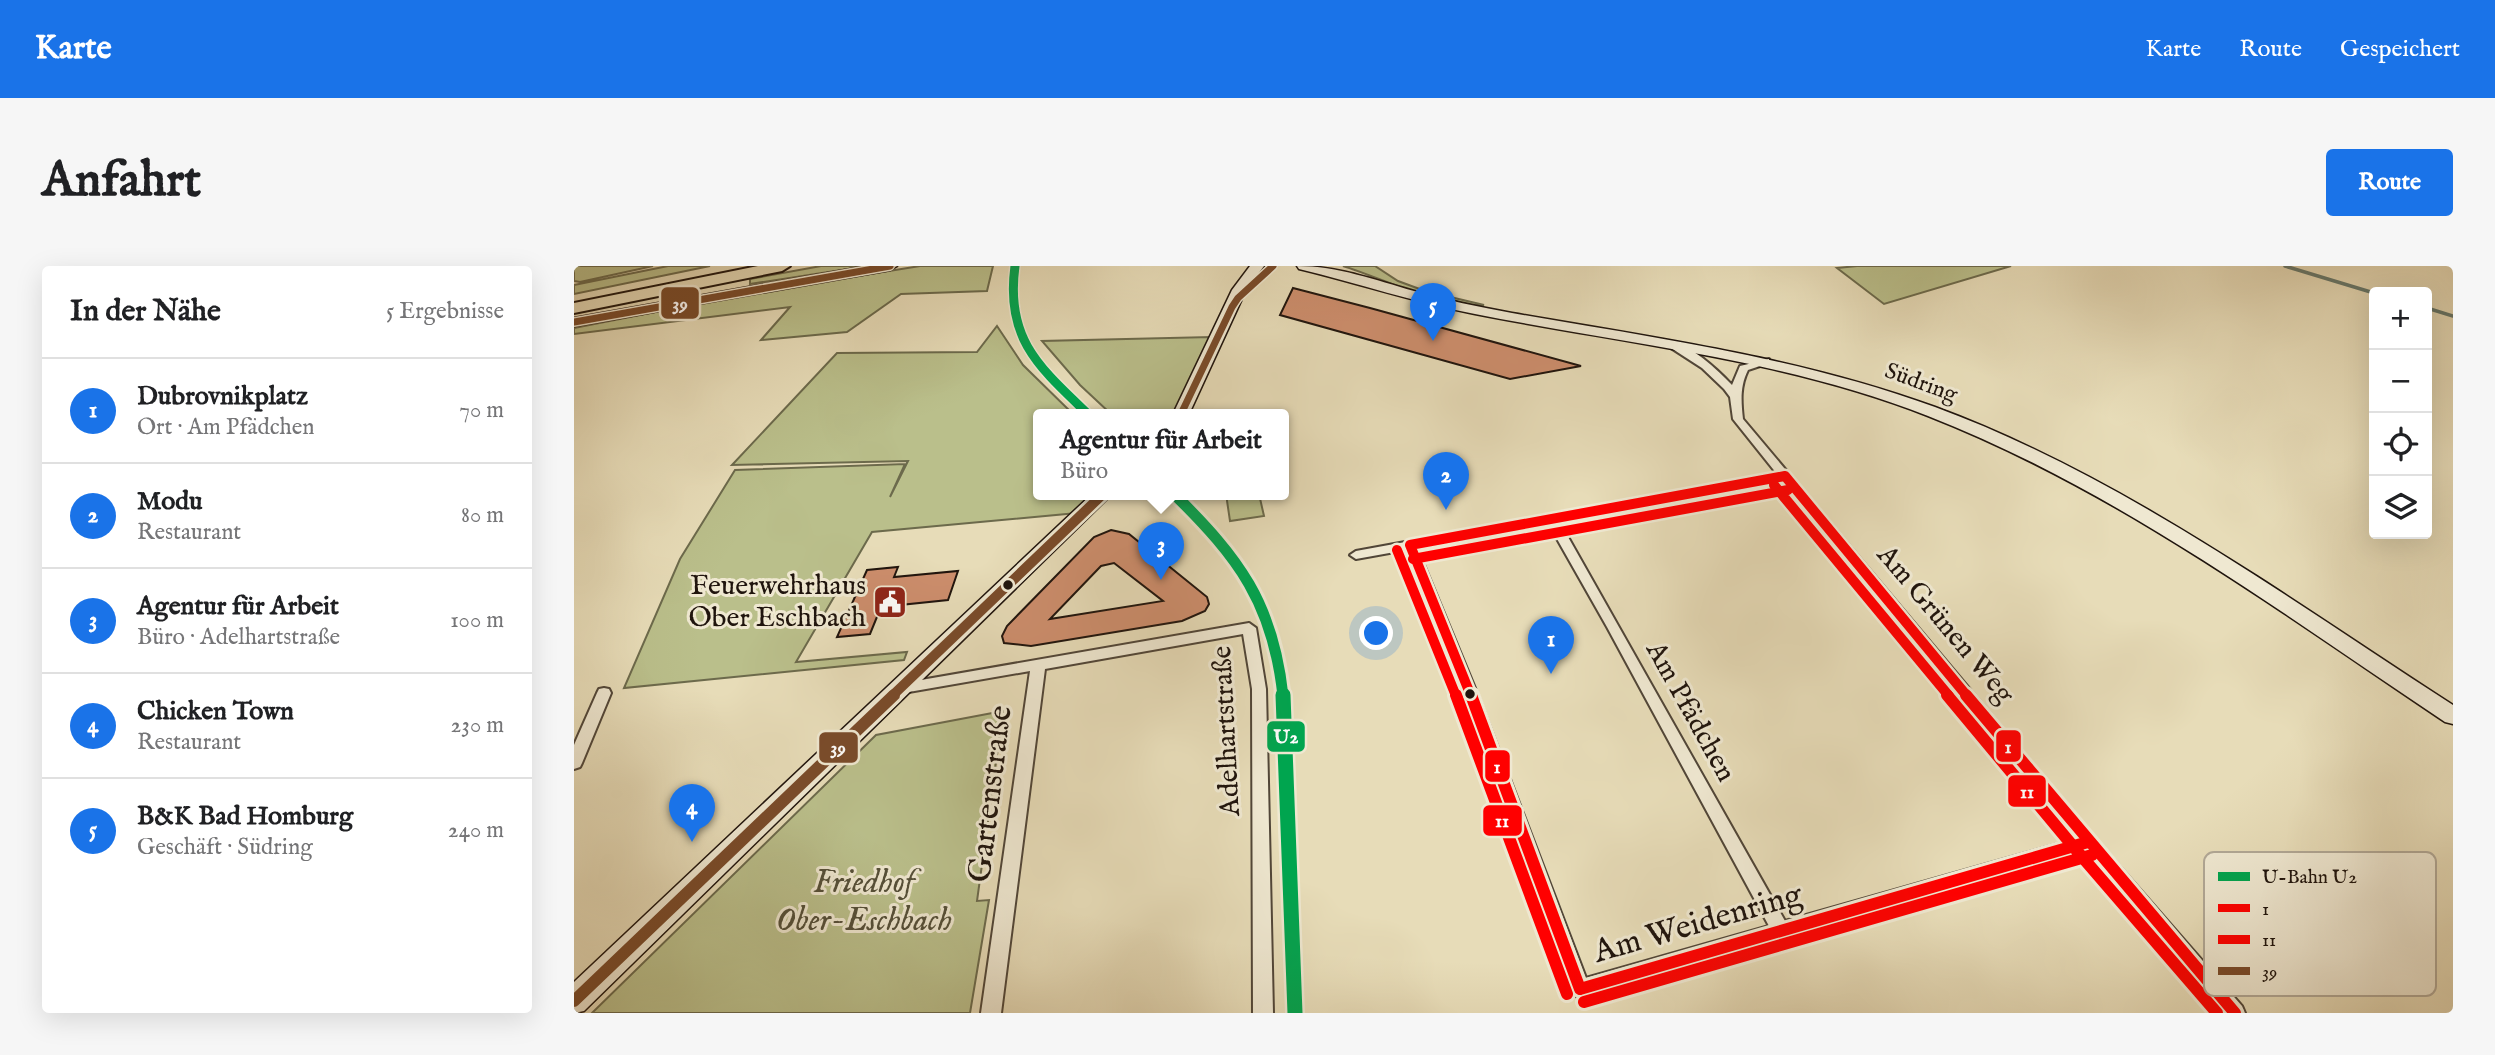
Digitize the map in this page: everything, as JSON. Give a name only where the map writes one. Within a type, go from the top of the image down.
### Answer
[{"type":"highway","points":[[574,297],[729,266]]},
{"type":"highway","points":[[574,308],[782,266]]},
{"type":"main road","points":[[574,322],[890,266]]},
{"type":"main road","points":[[1237,298],[1273,266]]},
{"type":"main road","name":"Südring","points":[[1304,266],[1470,309],[1765,361],[1837,380],[1934,413],[2048,464],[2133,509],[2453,716]]},
{"type":"main road","points":[[1324,266],[1379,285]]},
{"type":"main road","points":[[1183,409],[1252,268]]},
{"type":"main road","points":[[574,1001],[1097,500]]},
{"type":"street","name":"Am Grünen Weg","points":[[1667,342],[1700,360],[1718,374],[1734,395],[1738,419],[2088,842],[2204,977]]},
{"type":"street","points":[[1734,395],[1744,368],[1765,361]]},
{"type":"street","points":[[1356,555],[1785,475]]},
{"type":"street","name":"Am Pfädchen","points":[[1552,519],[1780,931]]},
{"type":"street","name":"Am Weidenring","points":[[1410,545],[1466,682],[1580,989],[2088,842]]},
{"type":"street","name":"Adelhartstraße","points":[[903,688],[1249,628],[1259,690],[1263,1013]]},
{"type":"street","name":"Gartenstraße","points":[[991,1013],[1038,666]]},
{"type":"street","points":[[574,762],[604,693]]},
{"type":"street","name":"Am Grünen Weg","points":[[2220,996],[2235,1013]]},
{"type":"green space","points":[[574,266],[653,266],[580,282],[574,281]]},
{"type":"green space","points":[[668,266],[710,266],[574,294],[574,285]]},
{"type":"green space","points":[[821,266],[867,266],[750,284],[750,279]]},
{"type":"green space","points":[[920,266],[993,266],[987,291],[901,294],[847,332],[761,340],[790,307],[574,334],[574,328],[752,293]]},
{"type":"green space","points":[[1343,266],[1375,266],[1398,281],[1425,291],[1484,305],[1451,303],[1432,298]]},
{"type":"green space","points":[[2011,266],[1884,304],[1837,268]]},
{"type":"green space","points":[[997,326],[1023,365],[1068,409],[1033,409],[1033,500],[1089,500],[1077,513],[872,532],[796,662],[907,652],[904,660],[624,688],[680,559],[735,470],[905,464],[890,497],[908,461],[732,465],[837,353],[977,352]]},
{"type":"green space","points":[[1211,337],[1175,409],[1106,409],[1080,385],[1042,341]]},
{"type":"green space","points":[[1227,500],[1260,500],[1264,516],[1230,521]]},
{"type":"green space","name":"Friedhof Ober-Eschbach","points":[[1003,711],[977,901],[989,900],[970,1013],[592,1013],[876,735]]},
{"type":"building","points":[[1293,288],[1581,366],[1510,379],[1280,315]]},
{"type":"building","points":[[1111,530],[1129,534],[1207,597],[1209,604],[1205,611],[1182,621],[1031,646],[1004,643],[1002,636],[1007,626],[1094,537]],"holes":[[[1114,563],[1163,601],[1050,619],[1101,566]]]},
{"type":"building","name":"Feuerwehrhaus Ober Eschbach","points":[[898,567],[894,577],[958,571],[948,600],[881,607],[870,634],[837,637],[867,570]]},
{"type":"waterway","points":[[2285,266],[2369,291]]},
{"type":"waterway","points":[[2432,310],[2453,316]]},
{"type":"metro line","name":"U2","points":[[1015,266],[1013,312],[1019,332],[1040,366],[1083,409]]},
{"type":"metro line","name":"U2","points":[[1180,500],[1212,532],[1245,575],[1262,606],[1277,657],[1286,737],[1295,1013]]},
{"type":"transit line","name":"39","points":[[574,322],[890,266]]},
{"type":"transit line","name":"39","points":[[1183,409],[1232,307],[1238,298],[1273,266]]},
{"type":"transit line","name":"1","points":[[1785,476],[2088,842],[2204,977]]},
{"type":"transit line","name":"1","points":[[1410,545],[1785,476]]},
{"type":"transit line","name":"11","points":[[1774,485],[2077,851],[2217,1013]]},
{"type":"transit line","name":"11","points":[[1413,559],[1788,490]]},
{"type":"transit line","name":"39","points":[[574,1001],[1097,500]]},
{"type":"transit line","name":"1","points":[[1410,545],[1470,693],[1580,989]]},
{"type":"transit line","name":"11","points":[[1397,550],[1457,698],[1567,994]]},
{"type":"transit line","name":"1","points":[[1580,989],[2088,842]]},
{"type":"transit line","name":"11","points":[[1584,1002],[2092,855]]},
{"type":"transit line","name":"1","points":[[2220,996],[2235,1013]]},
{"type":"place","name":"B&K Bad Homburg","points":[[1433,341]]},
{"type":"place","name":"Modu","points":[[1446,510]]},
{"type":"place","name":"Agentur für Arbeit","points":[[1161,580]]},
{"type":"place","name":"Feuerwehrhaus Ober Eschbach","points":[[890,602]]},
{"type":"place","name":"Dubrovnikplatz","points":[[1551,674]]},
{"type":"place","name":"Chicken Town","points":[[692,842]]}]
